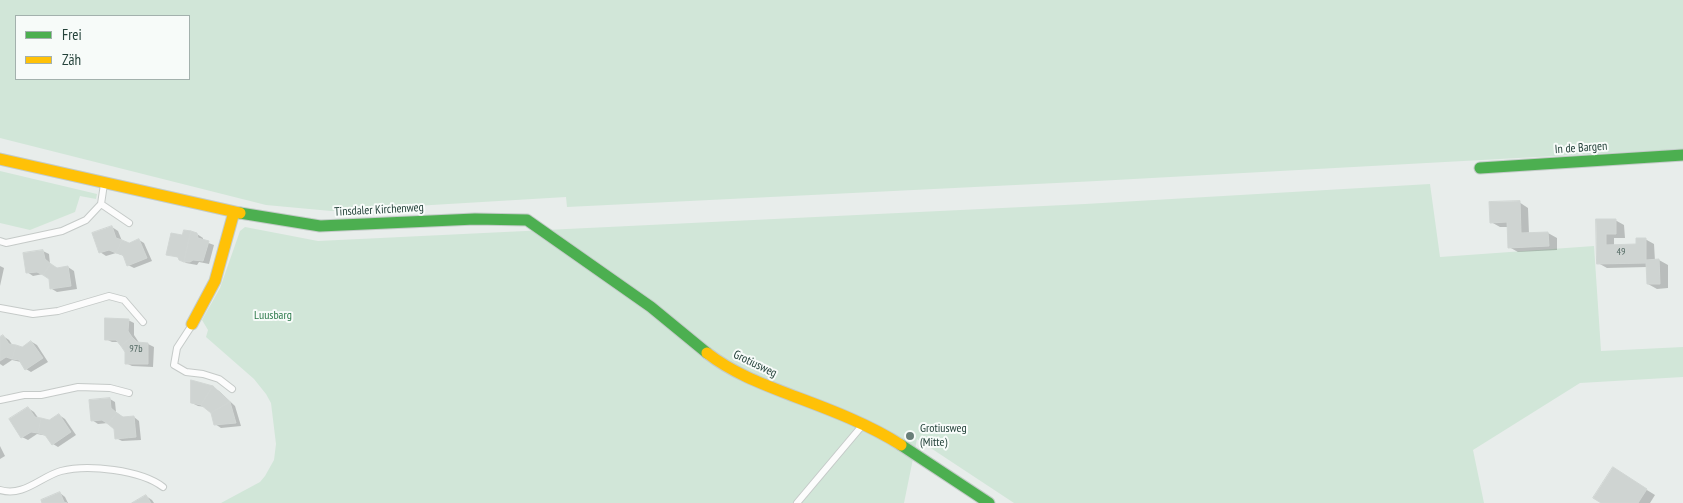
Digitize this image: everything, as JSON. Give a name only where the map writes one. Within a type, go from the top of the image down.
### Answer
[{"type":"street","name":"In de Bargen","points":[[1480,168],[1683,155]]},
{"type":"street","name":"Tinsdaler Kirchenweg","points":[[0,159],[234,212],[320,226],[475,219],[527,220]]},
{"type":"street","points":[[192,324],[215,281],[234,212]]},
{"type":"street","name":"Grotiusweg","points":[[527,220],[652,307],[710,355],[728,367],[753,381],[884,434],[989,503]]},
{"type":"lane","points":[[0,241],[6,243],[62,231],[86,220],[101,204],[105,183]]},
{"type":"lane","points":[[101,204],[129,223]]},
{"type":"lane","points":[[0,308],[33,314],[58,311],[109,296],[124,300],[143,322]]},
{"type":"lane","points":[[192,324],[177,348],[174,365],[186,372],[203,374],[219,379],[232,389]]},
{"type":"lane","points":[[0,400],[24,395],[40,395],[78,387],[110,388],[129,393]]},
{"type":"lane","points":[[797,503],[862,426]]},
{"type":"lane","points":[[0,490],[9,493],[27,488],[48,476],[62,471],[85,470],[127,472],[154,480],[163,487]]},
{"type":"green space","points":[[0,0],[1683,0],[1683,149],[1097,181],[567,207],[566,197],[331,211],[266,205],[0,138]]},
{"type":"green space","points":[[0,171],[97,194],[96,199],[80,196],[75,212],[30,230],[0,223]]},
{"type":"green space","name":"Luusbarg","points":[[1430,184],[1440,257],[1594,246],[1601,351],[1683,347],[1683,377],[1580,383],[1473,450],[1484,503],[1014,503],[917,439],[904,503],[221,503],[260,482],[274,460],[276,444],[271,403],[266,394],[254,379],[206,337],[208,330],[202,320],[220,288],[240,231],[245,227],[318,241],[1085,204]]},
{"type":"building","points":[[1520,201],[1521,233],[1548,232],[1549,246],[1508,248],[1507,222],[1490,223],[1489,202]]},
{"type":"building","points":[[1596,219],[1616,219],[1616,234],[1606,234],[1606,245],[1636,244],[1636,238],[1646,238],[1646,260],[1659,259],[1660,284],[1647,284],[1646,263],[1597,264]]},
{"type":"building","points":[[112,226],[116,238],[122,240],[116,253],[109,250],[99,253],[92,233]]},
{"type":"building","points":[[184,230],[191,231],[184,262],[179,260],[178,257],[166,255],[171,233],[182,235]]},
{"type":"building","points":[[191,231],[197,233],[198,238],[209,241],[203,261],[193,260],[184,262]]},
{"type":"building","points":[[139,239],[147,258],[127,266],[123,255],[116,253],[122,240],[129,243]]},
{"type":"building","points":[[43,250],[45,259],[51,264],[43,275],[37,272],[26,273],[23,253]]},
{"type":"building","points":[[51,264],[57,268],[68,266],[71,286],[50,289],[49,279],[43,275]]},
{"type":"building","points":[[105,318],[129,319],[128,331],[132,337],[121,346],[116,340],[105,340]]},
{"type":"building","points":[[3,335],[9,344],[16,345],[12,359],[6,357],[0,361],[0,337]]},
{"type":"building","points":[[132,337],[137,342],[148,343],[148,364],[125,364],[125,352],[121,346]]},
{"type":"building","points":[[31,341],[43,358],[25,370],[19,360],[12,359],[16,345],[22,347]]},
{"type":"building","points":[[191,380],[213,386],[201,405],[191,403]]},
{"type":"building","points":[[213,386],[230,402],[211,413],[201,405]]},
{"type":"building","points":[[110,398],[111,408],[117,413],[108,424],[102,420],[91,421],[89,400]]},
{"type":"building","points":[[230,402],[236,423],[214,425],[211,413]]},
{"type":"building","points":[[28,407],[35,417],[41,418],[38,433],[31,432],[21,438],[9,419]]},
{"type":"building","points":[[117,413],[123,417],[134,416],[136,437],[115,439],[114,429],[108,424]]},
{"type":"building","points":[[59,414],[71,432],[52,445],[45,435],[38,433],[41,418],[49,420]]},
{"type":"building","points":[[1613,467],[1647,489],[1638,503],[1601,503],[1593,498]]},
{"type":"building","points":[[60,492],[64,502],[67,503],[42,503],[41,500]]},
{"type":"building","points":[[146,495],[151,503],[132,503]]},
{"type":"traffic: fast","points":[[1480,168],[1683,155]]},
{"type":"traffic: fast","points":[[240,213],[320,226],[475,219],[527,220],[651,307],[707,353]]},
{"type":"traffic: fast","points":[[901,445],[989,503]]},
{"type":"traffic: slow","points":[[0,159],[240,213]]},
{"type":"traffic: slow","points":[[192,324],[215,281],[234,212]]},
{"type":"traffic: slow","points":[[707,353],[728,367],[750,378],[850,418],[901,445]]},
{"type":"place","name":"Grotiusweg (Mitte)","points":[[910,436]]}]
